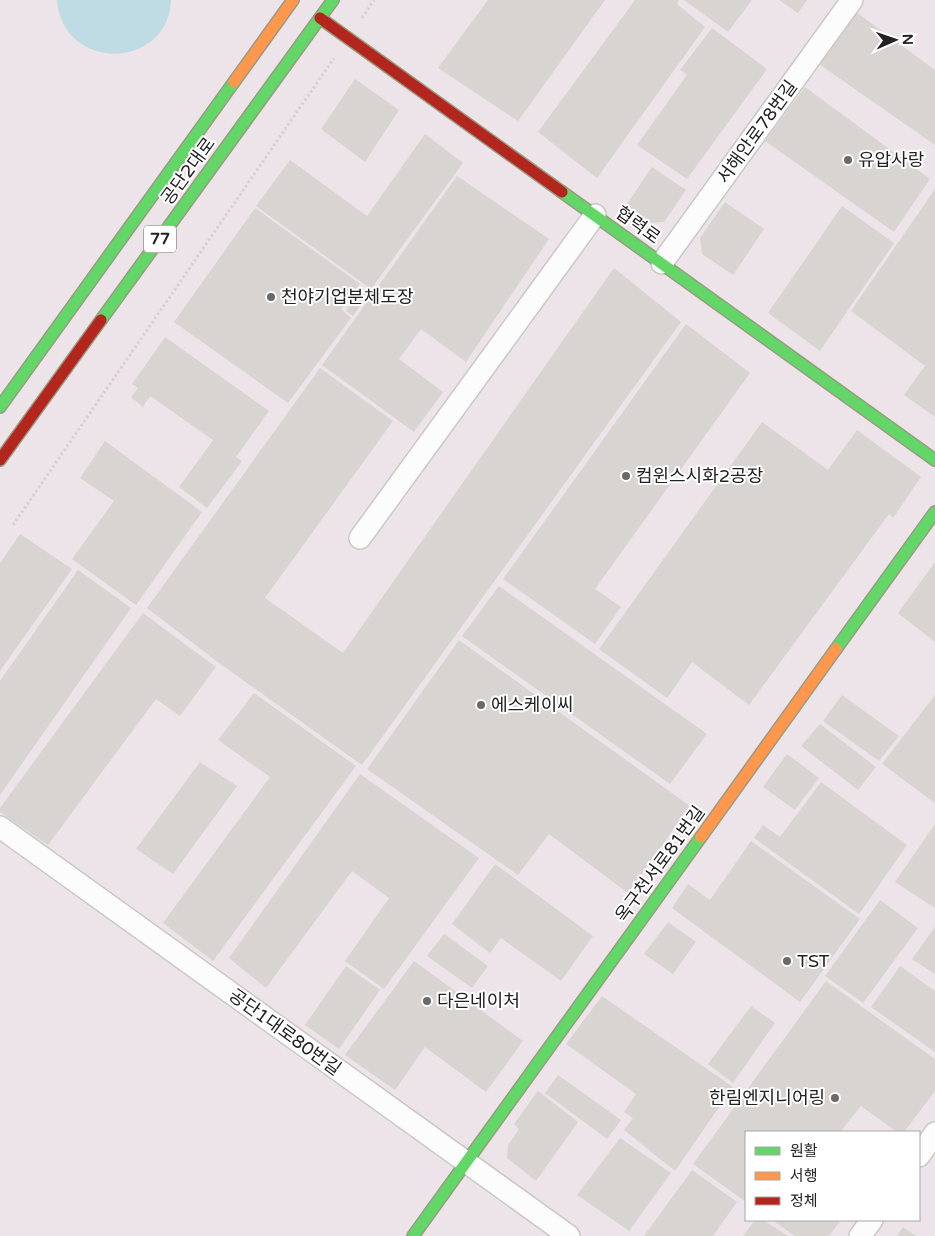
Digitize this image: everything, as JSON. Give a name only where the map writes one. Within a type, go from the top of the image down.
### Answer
[{"type":"street","name":"공단2대로","points":[[0,460],[333,0]]},
{"type":"street","name":"서해안로78번길","points":[[662,263],[852,0]]},
{"type":"street","name":"공단2대로","points":[[0,407],[300,3]]},
{"type":"street","name":"협력로","points":[[300,3],[935,460]]},
{"type":"street","points":[[360,538],[595,216]]},
{"type":"street","name":"옥구천서로81번길","points":[[413,1236],[935,512]]},
{"type":"street","name":"공단1대로80번길","points":[[0,827],[570,1236]]},
{"type":"street","points":[[920,1155],[935,1133]]},
{"type":"street","points":[[860,1236],[871,1221]]},
{"type":"path","points":[[13,525],[374,0]]},
{"type":"shaded area","points":[[0,0],[935,0],[935,1236],[0,1236]]},
{"type":"water","points":[[57,0],[171,0],[165,23],[153,40],[135,50],[115,54],[94,50],[76,40],[63,24]]},
{"type":"building","points":[[488,0],[605,0],[518,121],[438,68]]},
{"type":"building","points":[[635,0],[679,0],[677,4],[705,27],[597,178],[538,132]]},
{"type":"building","points":[[684,0],[752,0],[728,32]]},
{"type":"building","points":[[779,0],[807,0],[798,13]]},
{"type":"building","points":[[856,12],[935,70],[935,145],[819,64]]},
{"type":"building","points":[[712,28],[767,69],[687,179],[637,145],[687,75],[680,70]]},
{"type":"building","points":[[355,79],[399,110],[365,162],[321,129]]},
{"type":"building","name":"유압사랑","points":[[805,87],[930,179],[894,232],[765,141]]},
{"type":"building","points":[[425,134],[463,163],[371,289],[256,206],[290,160],[367,216]]},
{"type":"building","points":[[652,167],[686,190],[664,222],[646,223],[625,207]]},
{"type":"building","points":[[457,176],[549,239],[466,362],[421,329],[399,359],[443,392],[414,432],[322,365]]},
{"type":"building","points":[[935,189],[935,417],[904,395],[925,366],[851,311]]},
{"type":"building","points":[[725,202],[764,229],[733,275],[702,254],[700,238]]},
{"type":"building","points":[[842,206],[894,243],[820,351],[768,313]]},
{"type":"building","name":"천야기업분체도장","points":[[255,208],[360,284],[341,309],[351,318],[288,403],[174,322]]},
{"type":"building","points":[[614,268],[681,322],[362,765],[219,663],[147,608],[320,368],[393,421],[265,598],[343,653]]},
{"type":"building","points":[[362,288],[369,293],[353,316],[346,311]]},
{"type":"building","name":"컴윈스시화2공장","points":[[686,324],[750,373],[595,589],[621,607],[595,644],[503,579]]},
{"type":"building","points":[[165,337],[269,411],[236,457],[242,461],[207,508],[179,487],[213,440],[150,396],[143,407],[131,397],[138,388],[132,384]]},
{"type":"building","points":[[762,422],[828,470],[857,430],[921,477],[893,518],[889,514],[749,705],[692,662],[667,698],[599,649]]},
{"type":"building","points":[[105,441],[202,512],[136,605],[72,559],[114,501],[80,478]]},
{"type":"building","points":[[20,534],[72,569],[0,671],[0,563]]},
{"type":"building","points":[[935,562],[935,642],[898,613]]},
{"type":"building","points":[[78,570],[131,608],[0,795],[0,681]]},
{"type":"building","points":[[499,586],[707,734],[670,784],[462,636]]},
{"type":"building","points":[[143,613],[216,667],[180,716],[156,699],[48,845],[0,812],[0,808]]},
{"type":"building","name":"에스케이씨","points":[[459,640],[690,806],[628,893],[549,834],[518,875],[367,769]]},
{"type":"building","points":[[254,693],[356,766],[213,961],[163,923],[270,777],[218,740]]},
{"type":"building","points":[[842,695],[899,736],[879,761],[823,721]]},
{"type":"building","points":[[935,695],[935,803],[882,764]]},
{"type":"building","points":[[820,724],[876,767],[858,790],[801,746]]},
{"type":"building","points":[[787,754],[819,778],[795,810],[763,787]]},
{"type":"building","points":[[200,762],[237,786],[173,874],[136,849]]},
{"type":"building","points":[[360,774],[479,858],[384,989],[345,961],[389,898],[352,871],[266,988],[229,958]]},
{"type":"building","points":[[821,782],[907,845],[859,914],[754,838],[763,825],[780,837]]},
{"type":"building","points":[[935,824],[935,908],[895,882]]},
{"type":"building","name":"TST","points":[[751,841],[860,919],[800,1002],[672,908],[688,884],[710,900]]},
{"type":"building","points":[[495,864],[593,936],[561,981],[501,938],[490,953],[452,924]]},
{"type":"building","points":[[880,900],[918,928],[863,1003],[825,976]]},
{"type":"building","points":[[668,922],[696,942],[673,974],[644,954]]},
{"type":"building","points":[[935,927],[935,974],[912,959]]},
{"type":"building","points":[[444,934],[488,966],[472,988],[427,956]]},
{"type":"building","name":"다은네이처","points":[[414,961],[523,1041],[486,1092],[425,1047],[395,1090],[345,1055]]},
{"type":"building","points":[[346,966],[380,990],[339,1049],[305,1025]]},
{"type":"building","points":[[900,966],[935,991],[935,1052],[871,1007]]},
{"type":"building","name":"한림엔지니어링","points":[[826,981],[935,1059],[935,1091],[905,1131],[896,1131],[861,1106],[841,1131],[745,1131],[745,1201],[693,1164]]},
{"type":"building","points":[[602,996],[733,1087],[675,1171],[624,1130],[633,1118],[624,1112],[636,1094],[566,1044]]},
{"type":"building","points":[[751,1006],[775,1023],[733,1083],[708,1064]]},
{"type":"building","points":[[558,1075],[621,1120],[607,1139],[545,1093]]},
{"type":"building","points":[[538,1091],[578,1122],[536,1181],[507,1158],[508,1145],[519,1129],[514,1124]]},
{"type":"building","points":[[620,1138],[671,1173],[629,1231],[577,1195]]},
{"type":"building","points":[[692,1170],[737,1202],[713,1236],[644,1236]]},
{"type":"building","points":[[754,1221],[765,1221],[788,1236],[743,1236]]},
{"type":"building","points":[[773,1221],[840,1221],[829,1236],[795,1236]]},
{"type":"building","points":[[903,1227],[916,1236],[897,1236]]},
{"type":"traffic: fast","points":[[101,320],[333,0]]},
{"type":"traffic: fast","points":[[0,407],[234,82]]},
{"type":"traffic: fast","points":[[562,192],[935,460]]},
{"type":"traffic: fast","points":[[836,649],[935,512]]},
{"type":"traffic: fast","points":[[413,1236],[701,837]]},
{"type":"traffic: slow","points":[[234,82],[293,0]]},
{"type":"traffic: slow","points":[[701,837],[836,649]]},
{"type":"traffic: jam","points":[[320,18],[562,192]]},
{"type":"traffic: jam","points":[[0,460],[101,320]]},
{"type":"place","name":"유압사랑","points":[[848,160]]},
{"type":"place","name":"천야기업분체도장","points":[[271,297]]},
{"type":"place","name":"컴윈스시화2공장","points":[[626,476]]},
{"type":"place","name":"에스케이씨","points":[[481,705]]},
{"type":"place","name":"TST","points":[[787,961]]},
{"type":"place","name":"다은네이처","points":[[427,1001]]},
{"type":"place","name":"한림엔지니어링","points":[[835,1098]]}]
